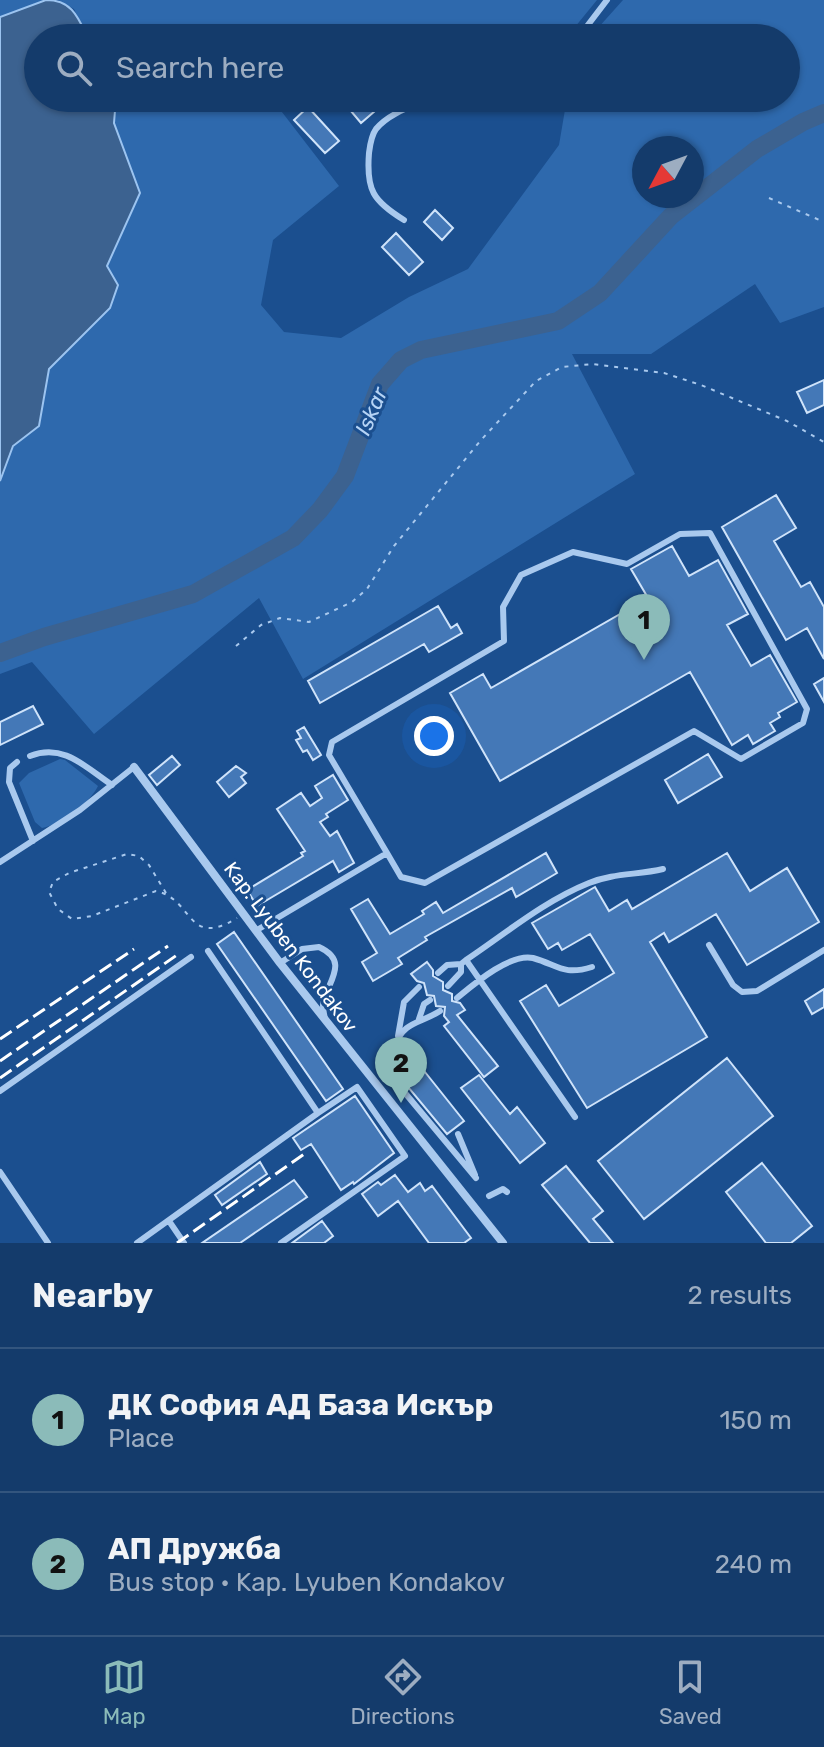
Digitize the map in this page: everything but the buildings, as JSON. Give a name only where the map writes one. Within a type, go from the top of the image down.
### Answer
[{"type":"street","name":"Kap. Lyuben Kondakov","points":[[134,767],[280,963],[503,1243]]},
{"type":"lane","points":[[589,24],[607,0]]},
{"type":"lane","points":[[402,112],[388,119],[372,136],[369,166],[373,193],[379,202],[404,220]]},
{"type":"lane","points":[[710,533],[807,709],[803,723],[741,759],[694,731],[425,883],[401,877],[387,853],[329,755],[332,742],[504,641],[503,607],[521,575],[573,552],[627,564],[680,534],[710,533]]},
{"type":"lane","points":[[30,756],[50,750],[64,753],[112,785]]},
{"type":"lane","points":[[17,762],[10,768],[9,782],[33,841]]},
{"type":"lane","name":"Kap. Lyuben Kondakov","points":[[0,862],[80,810],[134,767]]},
{"type":"lane","points":[[257,930],[387,853]]},
{"type":"lane","points":[[438,973],[454,962],[463,962],[557,899],[589,883],[621,874],[643,874],[663,869]]},
{"type":"lane","points":[[709,945],[733,985],[742,992],[757,991],[824,950]]},
{"type":"lane","points":[[280,963],[302,949],[319,947],[332,957],[336,972],[323,1004],[325,1019]]},
{"type":"lane","points":[[208,951],[318,1113]]},
{"type":"lane","points":[[0,1091],[191,957]]},
{"type":"lane","points":[[457,998],[504,964],[530,957],[553,968],[578,971],[592,967]]},
{"type":"lane","points":[[463,962],[479,980],[575,1117]]},
{"type":"lane","points":[[448,986],[461,972],[463,962]]},
{"type":"lane","points":[[419,987],[404,1002],[389,1063],[395,1081],[476,1178],[458,1134]]},
{"type":"lane","points":[[419,1019],[424,1004],[430,1000]]},
{"type":"lane","points":[[398,1036],[419,1019],[440,1011]]},
{"type":"lane","points":[[395,1046],[409,1072]]},
{"type":"lane","points":[[137,1243],[357,1087],[405,1156],[281,1243]]},
{"type":"lane","points":[[0,1172],[48,1243]]},
{"type":"lane","points":[[489,1196],[503,1189],[507,1192]]},
{"type":"lane","points":[[169,1221],[184,1243]]},
{"type":"path","points":[[769,198],[824,222]]},
{"type":"path","points":[[236,646],[261,625],[280,618],[309,622],[352,602],[367,589],[394,546],[481,440],[536,381],[562,367],[593,364],[664,373],[787,421],[824,442]]},
{"type":"path","points":[[166,893],[156,891],[92,916],[72,919],[58,909],[49,892],[53,882],[69,873],[127,854],[139,856],[149,865],[166,893],[199,927],[211,930],[245,914]]},
{"type":"shaded area","points":[[0,0],[46,0],[0,17]]},
{"type":"shaded area","points":[[46,0],[62,3],[73,11],[81,24],[24,24],[24,112],[115,112],[114,123],[140,193],[107,266],[118,285],[110,308],[49,369],[39,426],[13,446],[0,481],[0,17]]},
{"type":"shaded area","points":[[58,0],[597,0],[577,24],[81,24],[74,9]]},
{"type":"shaded area","points":[[623,0],[824,0],[824,307],[780,323],[755,284],[651,354],[572,354],[635,474],[303,679],[259,598],[94,734],[32,662],[0,674],[0,481],[13,446],[39,426],[49,369],[110,308],[118,285],[107,266],[140,193],[114,123],[115,112],[282,112],[339,186],[273,240],[261,305],[284,332],[341,338],[409,297],[468,269],[559,145],[565,112],[800,112],[800,24],[602,24]]},
{"type":"shaded area","points":[[60,759],[98,786],[74,812],[42,828],[35,822],[19,783],[29,773]]},
{"type":"waterway","name":"Iskar","points":[[0,653],[44,637],[193,594],[293,538],[320,510],[345,476],[380,384],[401,360],[421,350],[558,321],[600,293],[671,216],[757,149],[824,113]]},
{"type":"railway","points":[[0,1061],[168,946]]},
{"type":"railway","points":[[0,1039],[134,949]]},
{"type":"railway","points":[[0,1078],[177,955]]},
{"type":"railway","points":[[177,1243],[307,1152]]},
{"type":"place","name":"ДК София АД База Искър","points":[[644,660]]},
{"type":"place","name":"АП Дружба","points":[[401,1103]]}]
